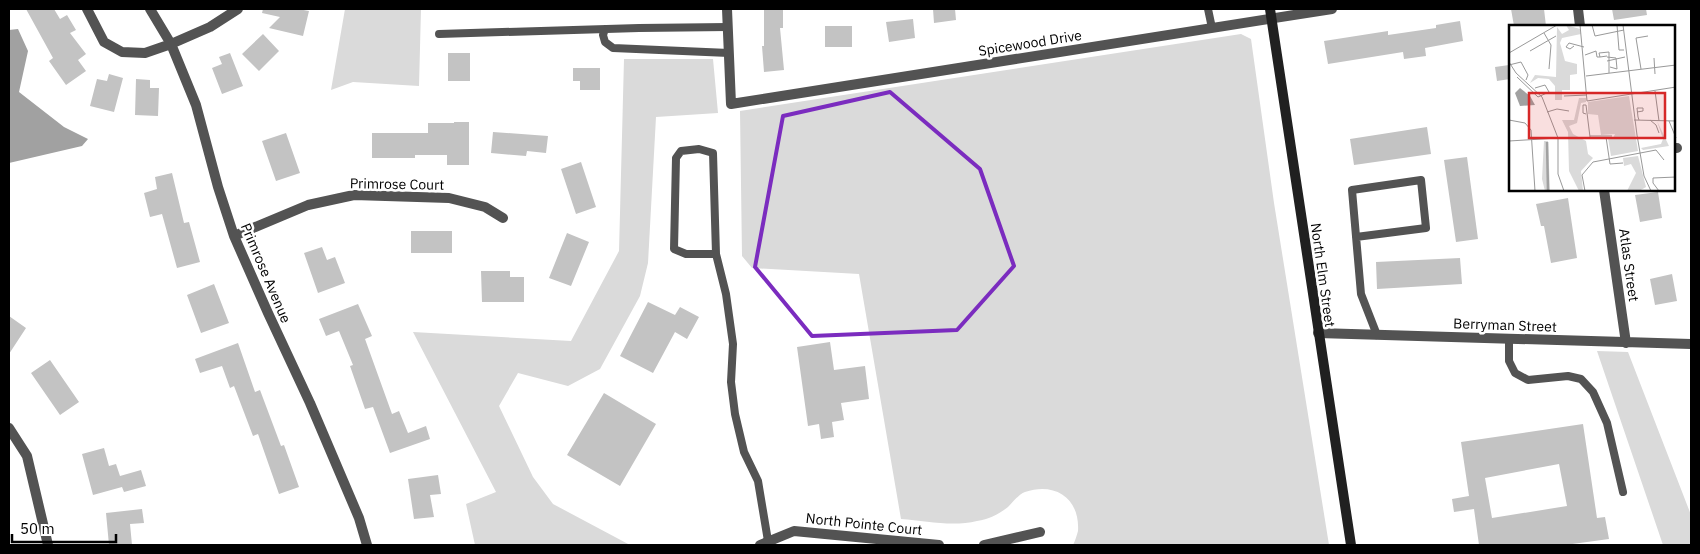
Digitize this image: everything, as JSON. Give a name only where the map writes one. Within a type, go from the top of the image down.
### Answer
[{"type":"main road","name":"North Elm Street","points":[[1271,14],[1351,545]]},
{"type":"street","points":[[86,9],[104,42],[122,52],[145,53],[210,27],[238,9]]},
{"type":"street","name":"Primrose Avenue","points":[[150,9],[171,44],[196,105],[218,187],[234,236],[310,403],[359,518],[367,545]]},
{"type":"street","points":[[727,9],[729,53]]},
{"type":"street","name":"Spicewood Drive","points":[[729,53],[731,104],[1212,28],[1271,14],[1332,9]]},
{"type":"street","points":[[1578,9],[1580,25]]},
{"type":"street","name":"Atlas Street","points":[[1604,191],[1626,343]]},
{"type":"street","name":"Primrose Court","points":[[234,236],[308,205],[354,195],[448,198],[486,207],[503,218]]},
{"type":"street","name":"Berryman Street","points":[[1318,333],[1691,344]]},
{"type":"street","points":[[9,428],[28,456],[48,545]]},
{"type":"street","name":"North Pointe Court","points":[[764,543],[794,531],[939,545]]},
{"type":"street","points":[[984,545],[1040,532]]},
{"type":"lane","points":[[1208,9],[1212,28]]},
{"type":"lane","points":[[439,34],[728,27]]},
{"type":"lane","points":[[605,29],[603,35],[605,42],[613,48],[729,53]]},
{"type":"lane","points":[[716,254],[686,254],[674,249],[676,158],[681,150],[699,149],[713,153],[716,254],[726,294],[733,344],[731,382],[735,414],[744,452],[758,481],[764,543]]},
{"type":"lane","points":[[1356,237],[1426,228],[1421,180],[1352,190],[1356,237],[1361,294],[1377,335]]},
{"type":"lane","points":[[1509,339],[1509,361],[1515,372],[1528,380],[1568,376],[1581,379],[1593,392],[1607,423],[1623,492]]},
{"type":"highlighted area","points":[[890,92],[980,169],[1014,266],[957,330],[812,336],[755,267],[783,116]]},
{"type":"shaded area","points":[[345,9],[421,9],[419,86],[353,82],[331,90]]},
{"type":"shaded area","points":[[18,29],[28,51],[19,92],[64,127],[88,139],[82,146],[9,163],[9,30]]},
{"type":"shaded area","points":[[1241,34],[1251,39],[1274,203],[1329,545],[1073,545],[1078,531],[1078,519],[1075,510],[1064,495],[1046,489],[1025,492],[1001,512],[968,523],[949,524],[901,519],[859,274],[752,268],[742,256],[740,111]]},
{"type":"shaded area","points":[[624,59],[713,59],[718,113],[656,117],[648,263],[640,296],[600,369],[568,386],[518,373],[499,406],[533,477],[553,504],[630,545],[475,545],[466,504],[496,492],[413,332],[571,341],[619,251]]},
{"type":"shaded area","points":[[1597,351],[1628,352],[1691,515],[1691,545],[1663,545]]},
{"type":"building","points":[[26,9],[54,9],[60,19],[67,15],[76,30],[70,33],[86,54],[78,60],[86,71],[66,85],[49,61],[53,58]]},
{"type":"building","points":[[263,9],[298,9],[309,11],[303,36],[269,28],[280,17],[262,13]]},
{"type":"building","points":[[764,9],[783,9],[783,28],[780,28],[784,70],[764,72],[762,46],[764,46]]},
{"type":"building","points":[[933,9],[955,9],[956,20],[934,23]]},
{"type":"building","points":[[1511,9],[1544,9],[1546,25],[1514,25]]},
{"type":"building","points":[[1612,9],[1646,9],[1647,15],[1614,20]]},
{"type":"building","points":[[913,19],[915,38],[889,42],[886,22]]},
{"type":"building","points":[[1460,21],[1463,41],[1425,48],[1426,56],[1404,59],[1403,52],[1328,64],[1324,41],[1388,31],[1388,35],[1436,28],[1436,25]]},
{"type":"building","points":[[825,26],[852,26],[852,47],[825,47]]},
{"type":"building","points":[[263,34],[279,51],[259,71],[242,54]]},
{"type":"building","points":[[230,53],[243,86],[222,94],[212,68],[222,64],[219,57]]},
{"type":"building","points":[[448,53],[470,53],[470,81],[448,81]]},
{"type":"building","points":[[1509,65],[1509,79],[1497,81],[1495,67]]},
{"type":"building","points":[[573,68],[600,68],[600,90],[580,90],[580,81],[573,81]]},
{"type":"building","points":[[109,74],[123,78],[114,112],[90,106],[97,79],[107,81]]},
{"type":"building","points":[[136,79],[150,80],[150,88],[159,88],[158,116],[135,115]]},
{"type":"building","points":[[469,122],[469,165],[447,165],[447,155],[415,155],[415,158],[372,158],[372,133],[428,133],[428,123]]},
{"type":"building","points":[[1427,127],[1431,154],[1354,165],[1350,139]]},
{"type":"building","points":[[493,132],[548,136],[546,153],[527,151],[526,156],[491,153]]},
{"type":"building","points":[[286,133],[300,173],[276,181],[262,141]]},
{"type":"building","points":[[1467,157],[1478,239],[1456,242],[1444,160]]},
{"type":"building","points":[[581,162],[596,207],[576,214],[561,169]]},
{"type":"building","points":[[172,173],[184,223],[189,222],[200,262],[177,268],[162,214],[150,217],[144,193],[157,189],[155,177]]},
{"type":"building","points":[[1658,192],[1662,218],[1640,222],[1635,195]]},
{"type":"building","points":[[1568,198],[1577,258],[1551,263],[1544,226],[1541,226],[1536,204]]},
{"type":"building","points":[[411,231],[452,231],[452,253],[411,253]]},
{"type":"building","points":[[567,233],[589,242],[571,286],[549,278]]},
{"type":"building","points":[[322,247],[327,260],[335,257],[345,283],[318,293],[304,253]]},
{"type":"building","points":[[1460,258],[1462,284],[1377,289],[1376,262]]},
{"type":"building","points":[[481,271],[510,271],[510,277],[524,277],[524,302],[482,302]]},
{"type":"building","points":[[1672,274],[1677,301],[1655,305],[1650,279]]},
{"type":"building","points":[[214,284],[229,323],[201,333],[187,295]]},
{"type":"building","points":[[648,302],[675,315],[680,307],[699,317],[687,339],[675,332],[653,373],[620,356]]},
{"type":"building","points":[[358,304],[372,336],[365,339],[392,414],[399,411],[408,433],[426,426],[430,439],[390,453],[373,407],[365,409],[350,366],[353,365],[339,331],[326,336],[319,319]]},
{"type":"building","points":[[9,316],[26,328],[9,354]]},
{"type":"building","points":[[830,342],[834,370],[865,366],[869,399],[841,403],[844,420],[832,422],[834,437],[821,439],[819,424],[808,426],[797,347]]},
{"type":"building","points":[[238,343],[255,392],[260,390],[281,446],[284,445],[299,487],[279,494],[258,434],[253,436],[234,386],[230,388],[222,366],[200,373],[195,359]]},
{"type":"building","points":[[50,360],[79,402],[60,415],[31,373]]},
{"type":"building","points":[[604,393],[656,424],[620,486],[567,455]]},
{"type":"building","points":[[1583,424],[1597,518],[1605,517],[1609,539],[1565,545],[1479,545],[1474,509],[1454,512],[1452,499],[1469,496],[1461,442]],"holes":[[[1559,464],[1567,506],[1492,518],[1485,478]]]},
{"type":"building","points":[[104,448],[109,466],[116,464],[120,476],[141,470],[146,486],[124,492],[122,487],[93,495],[82,454]]},
{"type":"building","points":[[438,475],[441,494],[430,495],[434,517],[414,519],[408,479]]},
{"type":"building","points":[[142,509],[144,523],[130,524],[132,545],[109,545],[106,513]]}]
